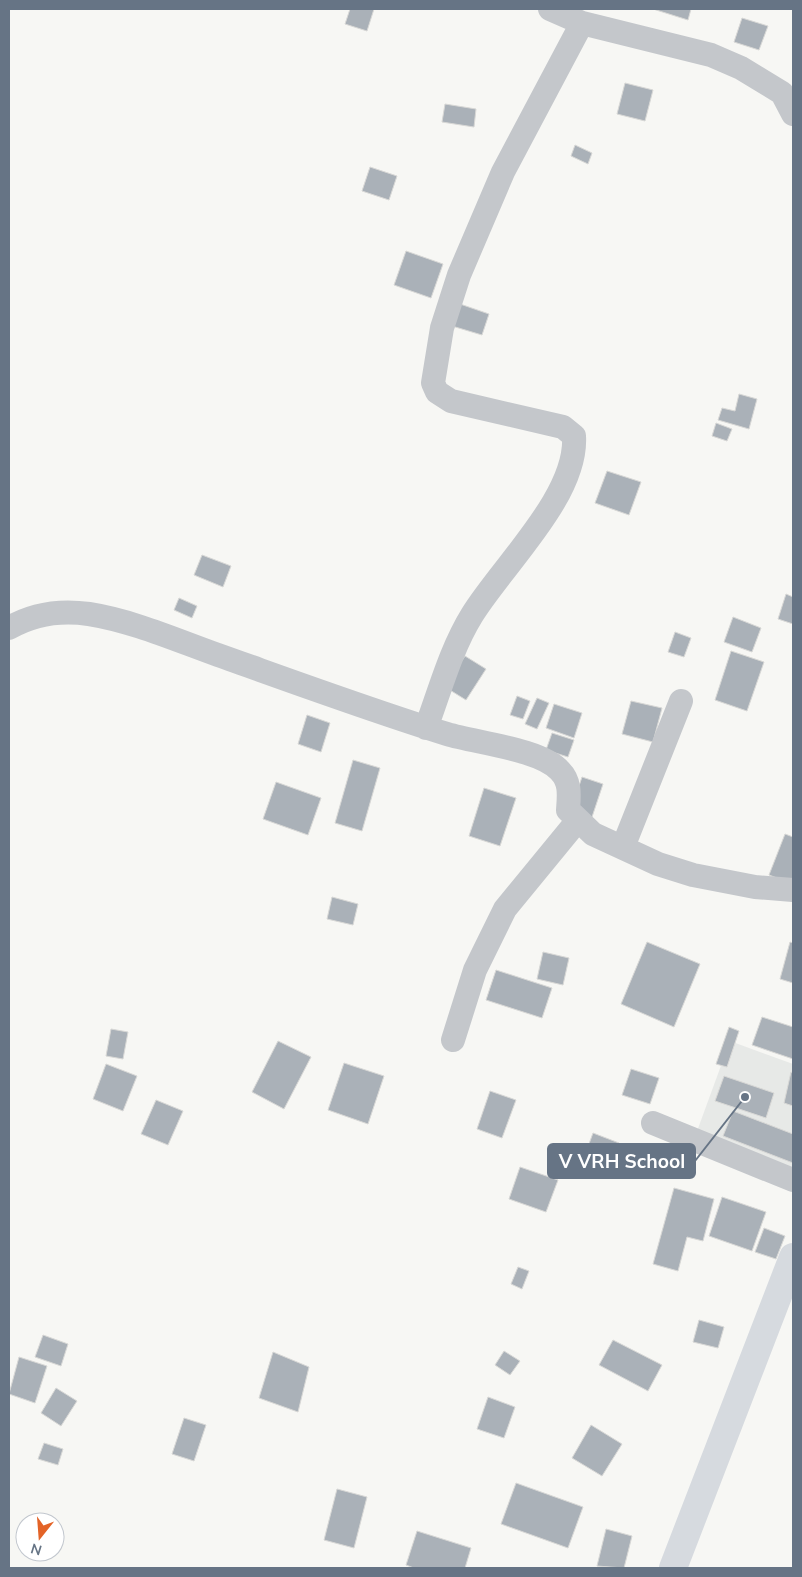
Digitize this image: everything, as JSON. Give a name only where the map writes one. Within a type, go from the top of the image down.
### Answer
[{"type":"main road","points":[[673,1568],[793,1257]]},
{"type":"street","points":[[550,9],[582,23],[719,58],[741,68],[782,93],[793,114]]},
{"type":"street","points":[[426,728],[460,638],[472,615],[513,562],[552,502],[568,470],[574,447],[574,436],[563,427],[451,401],[437,392],[433,383],[442,328],[459,275],[503,172],[582,23]]},
{"type":"street","points":[[9,628],[24,619],[51,614],[89,614],[140,627],[426,728],[471,742],[534,754],[560,770],[570,788],[568,810],[593,834],[658,864],[693,874],[755,887],[793,890]]},
{"type":"street","points":[[623,847],[681,701]]},
{"type":"street","points":[[453,1040],[475,970],[504,909],[578,820]]},
{"type":"street","points":[[653,1123],[793,1180]]},
{"type":"shaded area","points":[[730,1041],[793,1064],[793,1170],[696,1134]]},
{"type":"building","points":[[350,9],[374,9],[367,31],[345,24]]},
{"type":"building","points":[[653,9],[691,9],[688,20]]},
{"type":"building","points":[[742,18],[768,26],[759,50],[734,42]]},
{"type":"building","points":[[625,83],[653,90],[645,121],[617,114]]},
{"type":"building","points":[[445,104],[476,109],[474,127],[442,122]]},
{"type":"building","points":[[575,145],[592,153],[588,164],[571,156]]},
{"type":"building","points":[[370,167],[397,176],[389,200],[362,191]]},
{"type":"building","points":[[406,251],[443,264],[431,298],[394,285]]},
{"type":"building","points":[[460,304],[489,314],[482,335],[452,326]]},
{"type":"building","points":[[739,394],[757,399],[749,429],[718,420],[722,408],[735,411]]},
{"type":"building","points":[[716,423],[732,429],[727,441],[712,436]]},
{"type":"building","points":[[607,471],[641,482],[629,515],[595,503]]},
{"type":"building","points":[[202,555],[231,566],[223,587],[194,575]]},
{"type":"building","points":[[786,594],[793,597],[793,624],[778,619]]},
{"type":"building","points":[[179,598],[197,606],[192,618],[174,610]]},
{"type":"building","points":[[733,617],[761,628],[752,652],[724,642]]},
{"type":"building","points":[[675,632],[691,638],[684,657],[668,652]]},
{"type":"building","points":[[731,651],[764,662],[747,711],[715,700]]},
{"type":"building","points":[[465,656],[486,669],[466,700],[445,687]]},
{"type":"building","points":[[517,696],[530,701],[523,719],[510,715]]},
{"type":"building","points":[[537,698],[549,703],[537,729],[525,724]]},
{"type":"building","points":[[631,701],[662,708],[653,742],[622,734]]},
{"type":"building","points":[[554,704],[582,713],[574,738],[546,728]]},
{"type":"building","points":[[307,715],[330,723],[321,752],[298,744]]},
{"type":"building","points":[[552,733],[574,740],[568,757],[546,750]]},
{"type":"building","points":[[353,760],[380,768],[362,831],[335,823]]},
{"type":"building","points":[[582,777],[603,784],[592,817],[571,810]]},
{"type":"building","points":[[276,782],[321,798],[308,835],[263,819]]},
{"type":"building","points":[[484,788],[516,798],[500,846],[469,836]]},
{"type":"building","points":[[785,834],[793,837],[793,884],[769,875]]},
{"type":"building","points":[[332,897],[358,904],[353,925],[327,919]]},
{"type":"building","points":[[647,942],[700,964],[674,1027],[621,1004]]},
{"type":"building","points":[[790,942],[793,943],[793,983],[780,979]]},
{"type":"building","points":[[543,952],[569,958],[563,985],[537,979]]},
{"type":"building","points":[[496,970],[552,988],[542,1018],[486,1000]]},
{"type":"building","points":[[762,1017],[793,1027],[793,1059],[752,1045]]},
{"type":"building","points":[[729,1027],[739,1031],[727,1067],[716,1064]]},
{"type":"building","points":[[111,1029],[128,1032],[123,1059],[106,1056]]},
{"type":"building","points":[[278,1041],[311,1057],[284,1109],[252,1092]]},
{"type":"building","points":[[344,1063],[384,1076],[368,1124],[328,1110]]},
{"type":"building","points":[[106,1064],[137,1076],[123,1111],[93,1099]]},
{"type":"building","points":[[631,1069],[659,1078],[650,1104],[622,1095]]},
{"type":"building","points":[[791,1072],[793,1073],[793,1106],[784,1103]]},
{"type":"building","points":[[724,1076],[774,1093],[766,1118],[715,1101]]},
{"type":"building","points":[[490,1091],[516,1100],[502,1138],[477,1129]]},
{"type":"building","points":[[156,1100],[183,1111],[168,1145],[141,1134]]},
{"type":"building","points":[[733,1111],[793,1134],[793,1163],[723,1136]]},
{"type":"building","points":[[593,1133],[619,1143],[608,1173],[582,1163]]},
{"type":"building","points":[[520,1167],[558,1180],[546,1212],[509,1199]]},
{"type":"building","points":[[674,1188],[714,1199],[703,1241],[687,1237],[678,1271],[653,1264]]},
{"type":"building","points":[[722,1197],[766,1212],[752,1251],[709,1236]]},
{"type":"building","points":[[764,1228],[785,1236],[776,1259],[755,1252]]},
{"type":"building","points":[[518,1267],[529,1271],[522,1289],[511,1284]]},
{"type":"building","points":[[699,1320],[724,1327],[718,1348],[693,1342]]},
{"type":"building","points":[[43,1335],[68,1344],[61,1366],[35,1357]]},
{"type":"building","points":[[613,1340],[662,1365],[648,1391],[599,1365]]},
{"type":"building","points":[[504,1351],[520,1361],[510,1375],[495,1365]]},
{"type":"building","points":[[273,1352],[309,1367],[298,1412],[259,1398]]},
{"type":"building","points":[[19,1357],[47,1366],[35,1403],[9,1394]]},
{"type":"building","points":[[56,1388],[77,1401],[61,1426],[41,1413]]},
{"type":"building","points":[[488,1397],[515,1407],[504,1438],[477,1429]]},
{"type":"building","points":[[184,1418],[206,1425],[194,1461],[172,1454]]},
{"type":"building","points":[[591,1425],[622,1444],[602,1476],[572,1458]]},
{"type":"building","points":[[44,1443],[63,1449],[58,1465],[38,1459]]},
{"type":"building","points":[[516,1483],[583,1507],[568,1548],[501,1524]]},
{"type":"building","points":[[337,1489],[367,1497],[354,1548],[324,1540]]},
{"type":"building","points":[[606,1529],[632,1536],[624,1568],[597,1566]]},
{"type":"building","points":[[417,1531],[471,1548],[465,1568],[414,1568],[406,1565]]},
{"type":"place","name":"V VRH School","points":[[745,1097]]}]
